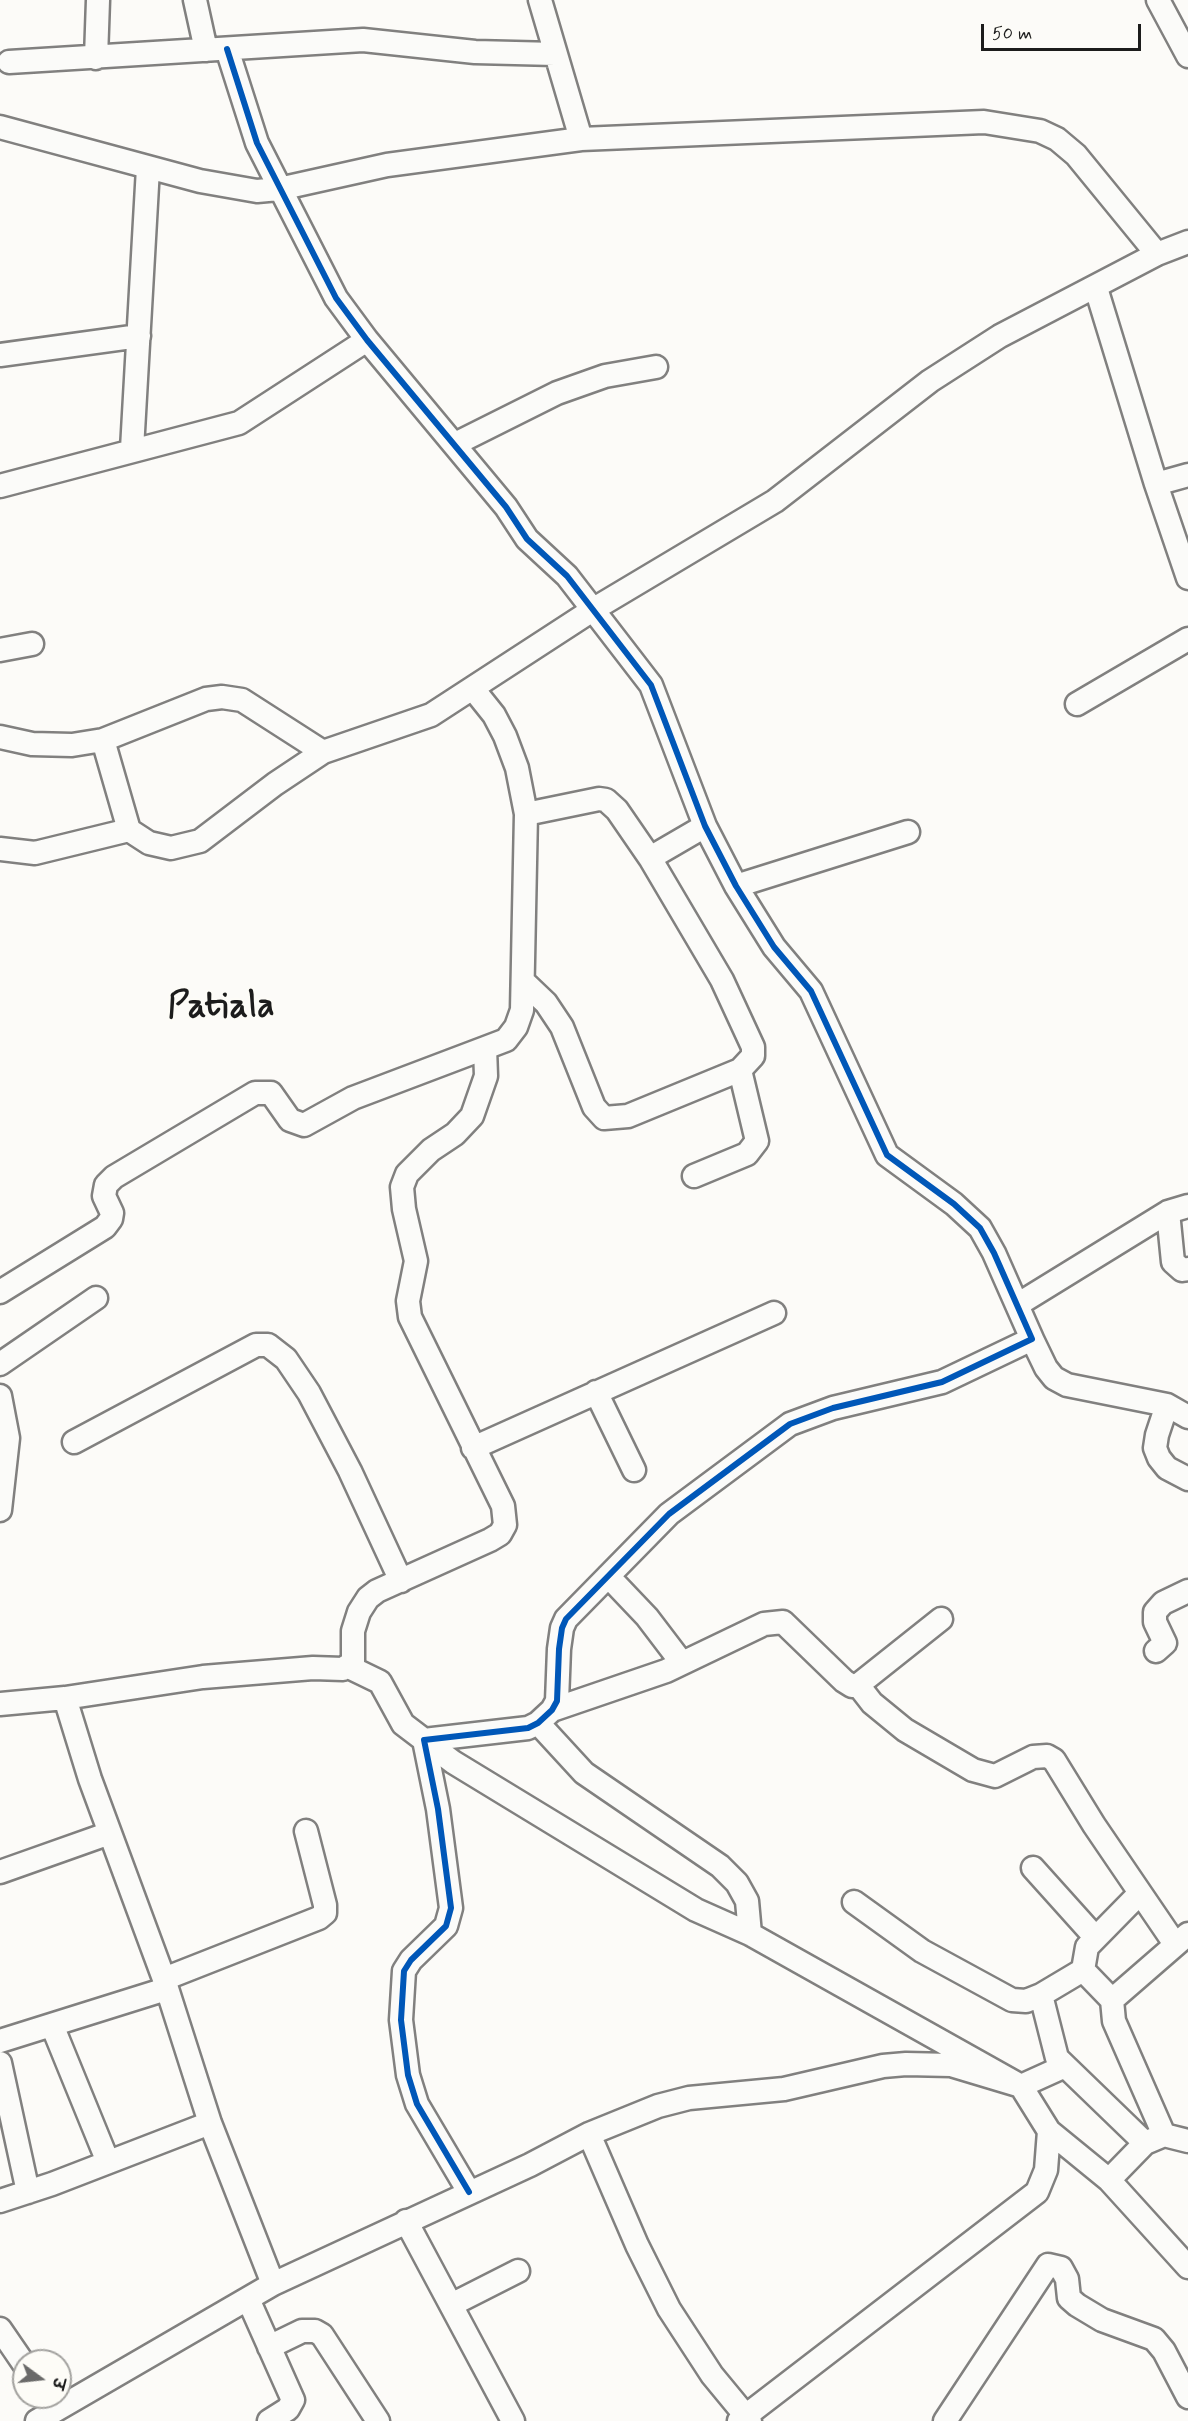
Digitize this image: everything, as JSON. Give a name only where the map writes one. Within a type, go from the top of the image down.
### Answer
[{"type":"street","points":[[96,58],[98,0]]},
{"type":"street","points":[[195,0],[257,143],[336,298],[367,340],[455,444],[527,539],[567,576],[651,685],[705,826],[736,886],[774,947],[811,991],[887,1155],[954,1204],[980,1228],[1046,1368],[1054,1378],[1067,1385],[1167,1405],[1188,1417]]},
{"type":"street","points":[[540,0],[581,139]]},
{"type":"street","points":[[1158,0],[1188,56]]},
{"type":"street","points":[[9,62],[363,40],[475,52],[555,54]]},
{"type":"street","points":[[0,127],[148,168],[233,188],[279,189],[387,165],[581,139],[984,122],[1040,131],[1057,139],[1076,155],[1157,254]]},
{"type":"street","points":[[132,449],[148,168]]},
{"type":"street","points":[[104,740],[129,830],[149,843],[171,848],[200,841],[274,784],[323,752],[431,716],[474,690],[594,609],[775,501],[930,381],[1000,336],[1096,288],[1157,254],[1188,242]]},
{"type":"street","points":[[1096,288],[1156,484],[1181,528],[1188,578]]},
{"type":"street","points":[[0,355],[139,336]]},
{"type":"street","points":[[0,486],[132,449],[239,423],[367,340]]},
{"type":"street","points":[[455,444],[557,393],[605,376],[656,367]]},
{"type":"street","points":[[1156,484],[1188,475]]},
{"type":"street","points":[[1077,704],[1188,639]]},
{"type":"street","points":[[0,650],[32,644]]},
{"type":"street","points":[[0,1292],[105,1227],[112,1213],[104,1196],[106,1185],[114,1177],[255,1093],[271,1093],[290,1120],[304,1125],[363,1093],[506,1040],[516,1027],[522,1010],[525,983],[526,814],[517,768],[505,736],[494,715],[474,690]]},
{"type":"street","points":[[0,737],[32,744],[72,745],[104,740],[206,699],[222,696],[242,700],[287,726],[323,752]]},
{"type":"street","points":[[525,983],[546,1003],[561,1027],[594,1107],[604,1118],[628,1116],[740,1070],[753,1056],[753,1047],[722,980],[650,858],[617,810],[606,800],[599,799],[526,814]]},
{"type":"street","points":[[650,858],[705,826]]},
{"type":"street","points":[[0,849],[35,853],[129,830]]},
{"type":"street","points":[[736,886],[908,832]]},
{"type":"street","points":[[349,1667],[354,1654],[353,1631],[359,1612],[368,1598],[377,1591],[490,1540],[500,1534],[505,1525],[503,1506],[410,1317],[408,1301],[416,1261],[404,1209],[402,1187],[407,1174],[431,1150],[455,1134],[471,1116],[486,1076],[485,1048]]},
{"type":"street","points":[[694,1176],[747,1154],[755,1146],[755,1126],[740,1070]]},
{"type":"street","points":[[1017,1305],[1178,1209]]},
{"type":"street","points":[[1178,1209],[1173,1262],[1182,1270],[1188,1269]]},
{"type":"street","points":[[0,1364],[96,1298]]},
{"type":"street","points":[[473,1448],[774,1313]]},
{"type":"street","points":[[545,1717],[559,1692],[562,1628],[566,1619],[669,1514],[790,1424],[833,1408],[942,1382],[1032,1339]]},
{"type":"street","points":[[74,1442],[256,1345],[268,1345],[286,1359],[309,1393],[350,1471],[401,1581]]},
{"type":"street","points":[[596,1392],[634,1470]]},
{"type":"street","points":[[0,1396],[8,1438],[0,1510]]},
{"type":"street","points":[[1167,1405],[1155,1448],[1167,1468],[1188,1479]]},
{"type":"street","points":[[608,1576],[647,1617],[682,1664]]},
{"type":"street","points":[[1156,1651],[1165,1643],[1155,1622],[1155,1612],[1163,1603],[1188,1591]]},
{"type":"street","points":[[424,1740],[528,1728],[545,1717],[682,1664],[764,1624],[783,1622],[844,1681],[852,1686],[858,1685],[941,1619]]},
{"type":"street","points":[[0,1704],[65,1698],[203,1677],[313,1668],[336,1670],[349,1667],[380,1682],[403,1724],[453,1762],[696,1910],[750,1934],[1021,2086],[1049,2132],[1109,2180],[1188,2267]]},
{"type":"street","points":[[858,1685],[872,1703],[905,1730],[973,1770],[995,1776],[1033,1756],[1047,1756],[1054,1760],[1140,1893],[1182,1939],[1112,2000]]},
{"type":"street","points":[[65,1698],[110,1833],[165,1984],[210,2123],[273,2284]]},
{"type":"street","points":[[545,1717],[584,1773],[720,1866],[737,1883],[747,1901],[750,1934]]},
{"type":"street","points":[[424,1740],[438,1809],[451,1908],[446,1926],[411,1960],[404,1971],[401,2020],[408,2075],[417,2104],[469,2192]]},
{"type":"street","points":[[0,2041],[52,2025],[165,1984],[319,1918],[324,1913],[325,1905],[306,1831]]},
{"type":"street","points":[[0,1872],[110,1833]]},
{"type":"street","points":[[1033,1868],[1095,1937]]},
{"type":"street","points":[[1083,1970],[1085,1952],[1095,1937],[1140,1893]]},
{"type":"street","points":[[854,1902],[922,1951],[1005,1996],[1026,2001],[1041,1995],[1083,1970]]},
{"type":"street","points":[[1083,1970],[1112,2000],[1114,2021],[1154,2139]]},
{"type":"street","points":[[1041,1995],[1056,2058],[1063,2067],[1154,2139],[1188,2141]]},
{"type":"street","points":[[52,2025],[108,2162]]},
{"type":"street","points":[[0,2063],[28,2192]]},
{"type":"street","points":[[72,2395],[273,2284],[589,2134],[674,2101],[784,2089],[883,2066],[926,2063],[951,2065],[1021,2086],[1063,2067]]},
{"type":"street","points":[[0,2200],[28,2192],[210,2123]]},
{"type":"street","points":[[589,2134],[637,2245],[669,2309],[712,2375],[745,2419],[1037,2192],[1046,2170],[1049,2132]]},
{"type":"street","points":[[1109,2180],[1154,2139]]},
{"type":"street","points":[[406,2222],[513,2421]]},
{"type":"street","points":[[945,2421],[1042,2270],[1048,2265],[1061,2268],[1067,2279],[1069,2298],[1077,2306],[1102,2320],[1154,2339],[1164,2351],[1188,2397]]},
{"type":"street","points":[[450,2305],[518,2271]]},
{"type":"street","points":[[248,2299],[293,2400],[288,2409],[269,2421]]},
{"type":"street","points":[[0,2330],[13,2349]]},
{"type":"street","points":[[269,2347],[302,2331],[315,2331],[322,2335],[378,2421]]},
{"type":"cycle path","points":[[227,49],[257,143],[336,298],[367,340],[506,507],[527,539],[567,576],[651,685],[705,826],[736,886],[774,947],[811,991],[887,1155],[954,1204],[980,1228],[994,1253],[1032,1339],[942,1382],[833,1408],[790,1424],[669,1514],[566,1619],[562,1628],[559,1649],[557,1701],[552,1710],[538,1723],[528,1728],[424,1740],[438,1809],[451,1908],[446,1926],[411,1960],[404,1971],[401,2020],[408,2075],[417,2104],[469,2192]]},
{"type":"district","name":"Patiala","points":[[221,1008]]}]
